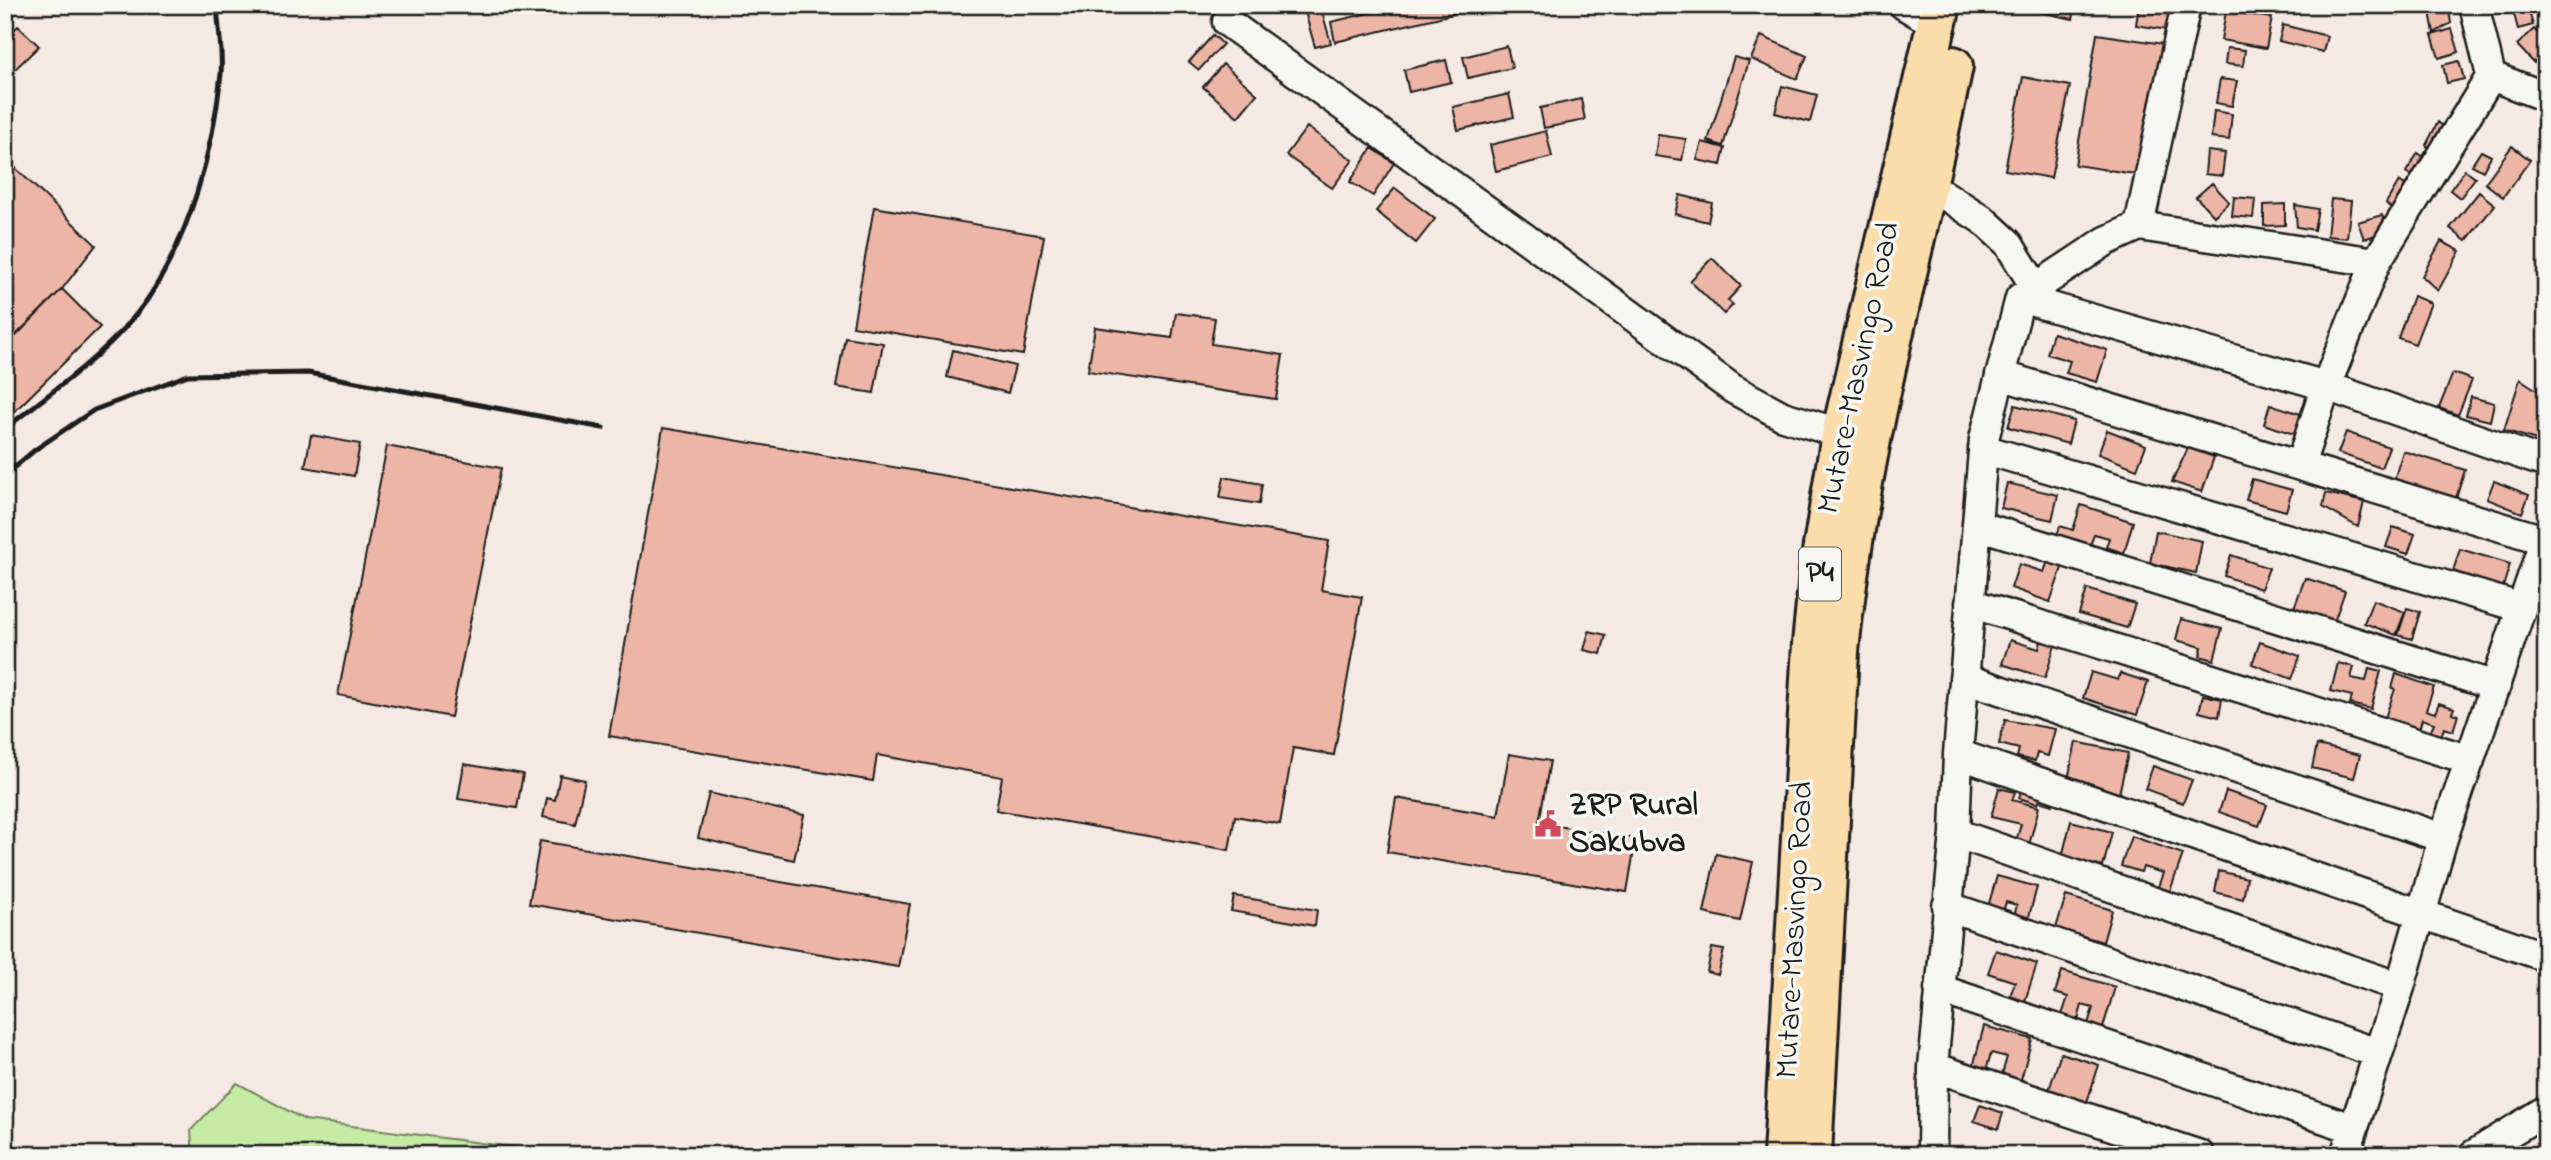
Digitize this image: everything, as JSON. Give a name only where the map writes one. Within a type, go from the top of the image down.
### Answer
[{"type":"highway","name":"Mutare-Masvingo Road","points":[[1783,1155],[1812,644],[1820,565],[1928,185],[1937,10]]},
{"type":"highway","name":"Mutare-Masvingo Road","points":[[1816,1147],[1839,652],[1848,564],[1855,438],[1937,10]]},
{"type":"street","points":[[2139,226],[2186,5]]},
{"type":"street","points":[[2300,465],[2326,386],[2376,262],[2491,76],[2474,5]]},
{"type":"street","points":[[1227,22],[1733,389],[1783,416],[1855,438]]},
{"type":"street","points":[[2491,76],[2546,97]]},
{"type":"street","points":[[1928,185],[1983,220],[2008,243],[2027,293]]},
{"type":"street","points":[[1940,1152],[1933,1067],[1955,833],[1958,754],[1983,449],[2000,375],[2027,293],[2106,241],[2139,226],[2376,262]]},
{"type":"street","points":[[2027,293],[2326,386],[2546,463]]},
{"type":"street","points":[[1939,989],[2350,1148],[2444,838],[2496,686],[2519,607],[2545,538],[2000,375]]},
{"type":"street","points":[[1983,449],[2519,607]]},
{"type":"street","points":[[1977,525],[2496,686]]},
{"type":"street","points":[[1970,603],[2470,760]]},
{"type":"street","points":[[1964,678],[2444,838]]},
{"type":"street","points":[[1958,754],[2423,912],[2546,957]]},
{"type":"street","points":[[1955,833],[2400,987]]},
{"type":"street","points":[[1947,906],[2377,1053]]},
{"type":"street","points":[[1933,1067],[2200,1155]]},
{"type":"street","points":[[2473,1155],[2546,1110]]},
{"type":"green space","points":[[237,1083],[305,1120],[574,1155],[193,1155],[191,1130]]},
{"type":"building","points":[[1303,5],[1320,5],[1331,43],[1315,47]]},
{"type":"building","points":[[1403,5],[1460,5],[1461,12],[1335,42],[1331,22]]},
{"type":"building","points":[[2036,5],[2076,5],[2073,19],[2035,11]]},
{"type":"building","points":[[2139,5],[2178,5],[2174,31],[2136,25]]},
{"type":"building","points":[[2448,5],[2451,23],[2434,33],[2429,6]]},
{"type":"building","points":[[2527,5],[2533,25],[2518,29],[2512,7]]},
{"type":"building","points":[[2226,11],[2272,18],[2266,48],[2221,40]]},
{"type":"building","points":[[2283,25],[2327,36],[2323,52],[2279,41]]},
{"type":"building","points":[[18,26],[39,46],[5,79],[5,38]]},
{"type":"building","points":[[2452,29],[2459,52],[2439,58],[2432,35]]},
{"type":"building","points":[[2534,29],[2546,42],[2546,51],[2534,63],[2517,45]]},
{"type":"building","points":[[2097,34],[2164,44],[2142,175],[2075,165]]},
{"type":"building","points":[[1213,35],[1223,44],[1199,70],[1189,62]]},
{"type":"building","points":[[1761,36],[1807,56],[1797,79],[1751,59]]},
{"type":"building","points":[[1507,46],[1512,68],[1468,78],[1463,57]]},
{"type":"building","points":[[2227,48],[2245,50],[2243,66],[2225,64]]},
{"type":"building","points":[[1734,57],[1749,61],[1723,146],[1708,141]]},
{"type":"building","points":[[1446,60],[1451,82],[1409,92],[1404,70]]},
{"type":"building","points":[[2459,61],[2464,79],[2447,83],[2443,65]]},
{"type":"building","points":[[1223,64],[1257,94],[1238,117],[1203,87]]},
{"type":"building","points":[[2023,77],[2070,86],[2051,178],[2005,170]]},
{"type":"building","points":[[2220,79],[2237,81],[2232,106],[2216,103]]},
{"type":"building","points":[[1782,86],[1817,95],[1810,122],[1775,113]]},
{"type":"building","points":[[1509,94],[1514,117],[1458,130],[1453,107]]},
{"type":"building","points":[[1581,99],[1585,120],[1544,128],[1540,108]]},
{"type":"building","points":[[2214,111],[2232,114],[2229,140],[2211,138]]},
{"type":"building","points":[[2438,122],[2450,132],[2438,156],[2426,145]]},
{"type":"building","points":[[1307,127],[1353,160],[1332,188],[1286,155]]},
{"type":"building","points":[[1546,131],[1552,157],[1496,171],[1490,145]]},
{"type":"building","points":[[1658,135],[1686,139],[1682,160],[1655,156]]},
{"type":"building","points":[[1702,142],[1725,148],[1721,165],[1697,160]]},
{"type":"building","points":[[2512,146],[2530,160],[2503,197],[2485,183]]},
{"type":"building","points":[[1372,148],[1394,163],[1373,196],[1350,182]]},
{"type":"building","points":[[2207,151],[2225,153],[2222,176],[2205,174]]},
{"type":"building","points":[[2481,151],[2491,156],[2483,171],[2472,165]]},
{"type":"building","points":[[2418,153],[2433,163],[2420,182],[2406,172]]},
{"type":"building","points":[[5,158],[96,245],[62,289],[5,346]]},
{"type":"building","points":[[2465,170],[2475,178],[2460,198],[2450,190]]},
{"type":"building","points":[[2399,181],[2414,191],[2398,216],[2386,203]]},
{"type":"building","points":[[2212,183],[2229,202],[2214,216],[2196,197]]},
{"type":"building","points":[[1395,188],[1435,219],[1416,243],[1376,211]]},
{"type":"building","points":[[2479,192],[2495,205],[2466,241],[2450,228]]},
{"type":"building","points":[[1680,195],[1712,203],[1708,222],[1675,214]]},
{"type":"building","points":[[2234,197],[2255,199],[2253,218],[2232,216]]},
{"type":"building","points":[[2331,199],[2351,201],[2347,238],[2327,236]]},
{"type":"building","points":[[2285,204],[2285,225],[2264,226],[2264,205]]},
{"type":"building","points":[[2295,205],[2318,209],[2314,230],[2297,227]]},
{"type":"building","points":[[874,207],[1044,236],[1023,355],[853,326]]},
{"type":"building","points":[[2382,215],[2387,231],[2364,239],[2358,222]]},
{"type":"building","points":[[2441,241],[2460,251],[2438,291],[2422,276]]},
{"type":"building","points":[[1712,258],[1741,286],[1728,300],[1733,305],[1724,314],[1690,281]]},
{"type":"building","points":[[62,289],[100,327],[5,421],[5,347]]},
{"type":"building","points":[[2413,296],[2431,303],[2415,344],[2398,338]]},
{"type":"building","points":[[1176,313],[1215,318],[1211,344],[1283,355],[1276,399],[1088,371],[1095,327],[1172,338]]},
{"type":"building","points":[[2053,333],[2107,350],[2097,382],[2066,373],[2070,361],[2047,354]]},
{"type":"building","points":[[845,337],[883,343],[874,393],[836,387]]},
{"type":"building","points":[[953,350],[1015,366],[1008,393],[947,377]]},
{"type":"building","points":[[2453,373],[2472,380],[2458,415],[2439,408]]},
{"type":"building","points":[[2520,379],[2546,396],[2546,443],[2504,430]]},
{"type":"building","points":[[2471,397],[2494,403],[2490,421],[2466,415]]},
{"type":"building","points":[[2270,404],[2310,417],[2303,437],[2264,424]]},
{"type":"building","points":[[2015,405],[2074,421],[2068,444],[2008,427]]},
{"type":"building","points":[[663,428],[1329,541],[1321,590],[1362,597],[1334,755],[1293,748],[1280,824],[1235,816],[1229,850],[996,810],[1002,777],[877,755],[873,781],[609,736]]},
{"type":"building","points":[[2107,430],[2146,445],[2137,469],[2098,454]]},
{"type":"building","points":[[2346,432],[2389,447],[2381,468],[2338,453]]},
{"type":"building","points":[[311,435],[360,444],[354,476],[305,467]]},
{"type":"building","points":[[387,446],[501,468],[451,717],[338,695]]},
{"type":"building","points":[[2188,448],[2214,457],[2202,492],[2172,482]]},
{"type":"building","points":[[2403,451],[2465,470],[2456,498],[2394,480]]},
{"type":"building","points":[[1224,477],[1262,484],[1259,504],[1220,498]]},
{"type":"building","points":[[2252,479],[2292,490],[2286,511],[2246,500]]},
{"type":"building","points":[[2494,481],[2529,495],[2522,513],[2487,499]]},
{"type":"building","points":[[2007,483],[2058,495],[2052,520],[2001,508]]},
{"type":"building","points":[[2326,493],[2364,502],[2358,527],[2323,507]]},
{"type":"building","points":[[2081,505],[2133,522],[2124,553],[2106,547],[2109,538],[2094,534],[2090,546],[2057,536],[2060,526],[2073,530]]},
{"type":"building","points":[[2393,527],[2415,534],[2408,554],[2386,547]]},
{"type":"building","points":[[2156,531],[2202,541],[2196,573],[2150,563]]},
{"type":"building","points":[[2460,549],[2510,564],[2503,587],[2453,571]]},
{"type":"building","points":[[2231,555],[2269,568],[2261,589],[2224,576]]},
{"type":"building","points":[[2049,558],[2064,562],[2050,602],[2011,588],[2019,564],[2044,572]]},
{"type":"building","points":[[2305,578],[2345,591],[2334,622],[2294,608]]},
{"type":"building","points":[[2087,589],[2135,604],[2127,628],[2079,614]]},
{"type":"building","points":[[2373,600],[2405,612],[2396,635],[2364,623]]},
{"type":"building","points":[[2407,608],[2420,612],[2412,639],[2398,635]]},
{"type":"building","points":[[2181,619],[2222,629],[2214,660],[2200,656],[2202,647],[2176,640]]},
{"type":"building","points":[[1589,631],[1606,635],[1601,654],[1584,650]]},
{"type":"building","points":[[2042,638],[2056,642],[2045,678],[2002,664],[2010,640],[2039,649]]},
{"type":"building","points":[[2260,642],[2300,656],[2292,679],[2252,664]]},
{"type":"building","points":[[2338,663],[2354,667],[2351,678],[2366,681],[2369,668],[2381,671],[2371,709],[2350,704],[2352,696],[2331,691]]},
{"type":"building","points":[[2091,672],[2118,680],[2120,673],[2148,682],[2137,715],[2083,698]]},
{"type":"building","points":[[2396,674],[2434,687],[2426,710],[2435,713],[2439,703],[2454,708],[2452,713],[2458,715],[2453,731],[2444,728],[2441,736],[2430,733],[2434,723],[2422,719],[2419,730],[2385,718],[2395,689],[2392,688]]},
{"type":"building","points":[[2203,695],[2222,699],[2219,717],[2199,712]]},
{"type":"building","points":[[2005,720],[2055,729],[2048,756],[2037,753],[2035,761],[2017,757],[2019,749],[1999,744]]},
{"type":"building","points":[[2076,742],[2128,753],[2119,794],[2067,784]]},
{"type":"building","points":[[2317,745],[2360,755],[2354,778],[2312,768]]},
{"type":"building","points":[[1509,754],[1550,761],[1539,823],[1636,839],[1627,892],[1387,852],[1396,798],[1498,816]]},
{"type":"building","points":[[464,764],[523,774],[517,808],[458,799]]},
{"type":"building","points":[[2153,766],[2192,780],[2183,803],[2145,789]]},
{"type":"building","points":[[560,775],[585,780],[575,824],[543,817],[547,798],[555,800]]},
{"type":"building","points":[[2023,784],[2055,796],[2052,805],[2019,798]]},
{"type":"building","points":[[1999,788],[2015,792],[2012,800],[2039,807],[2029,845],[2016,842],[2021,824],[1991,817]]},
{"type":"building","points":[[2226,791],[2267,805],[2259,826],[2219,812]]},
{"type":"building","points":[[709,793],[804,815],[794,860],[698,838]]},
{"type":"building","points":[[2071,821],[2112,832],[2103,867],[2062,857]]},
{"type":"building","points":[[2131,836],[2183,854],[2170,891],[2158,887],[2163,873],[2143,867],[2141,872],[2121,866]]},
{"type":"building","points":[[540,841],[910,904],[898,967],[529,904]]},
{"type":"building","points":[[1716,854],[1753,862],[1740,921],[1704,913]]},
{"type":"building","points":[[2219,871],[2247,878],[2243,899],[2215,892]]},
{"type":"building","points":[[1997,876],[2037,887],[2027,924],[2013,920],[2017,905],[2006,902],[2002,915],[1987,910]]},
{"type":"building","points":[[1234,896],[1317,910],[1315,926],[1231,911]]},
{"type":"building","points":[[2066,896],[2112,910],[2103,942],[2056,928]]},
{"type":"building","points":[[1712,948],[1724,950],[1718,975],[1707,972]]},
{"type":"building","points":[[1996,950],[2037,964],[2025,1001],[2010,996],[2015,982],[1988,973]]},
{"type":"building","points":[[2062,971],[2115,987],[2102,1031],[2087,1027],[2093,1008],[2082,1005],[2078,1020],[2062,1015],[2068,997],[2055,993]]},
{"type":"building","points":[[1984,1026],[2032,1039],[2020,1083],[2001,1078],[2007,1057],[1991,1053],[1986,1071],[1973,1067]]},
{"type":"building","points":[[2061,1053],[2099,1065],[2087,1102],[2049,1090]]},
{"type":"building","points":[[1980,1105],[2003,1113],[1998,1129],[1974,1121]]},
{"type":"railway","points":[[5,429],[116,337],[147,300],[176,249],[197,192],[212,133],[221,66],[217,5]]},
{"type":"railway","points":[[5,475],[36,449],[94,410],[188,375],[308,373],[603,428]]},
{"type":"place","name":"ZRP Rural Sakubva","points":[[1548,824]]}]
